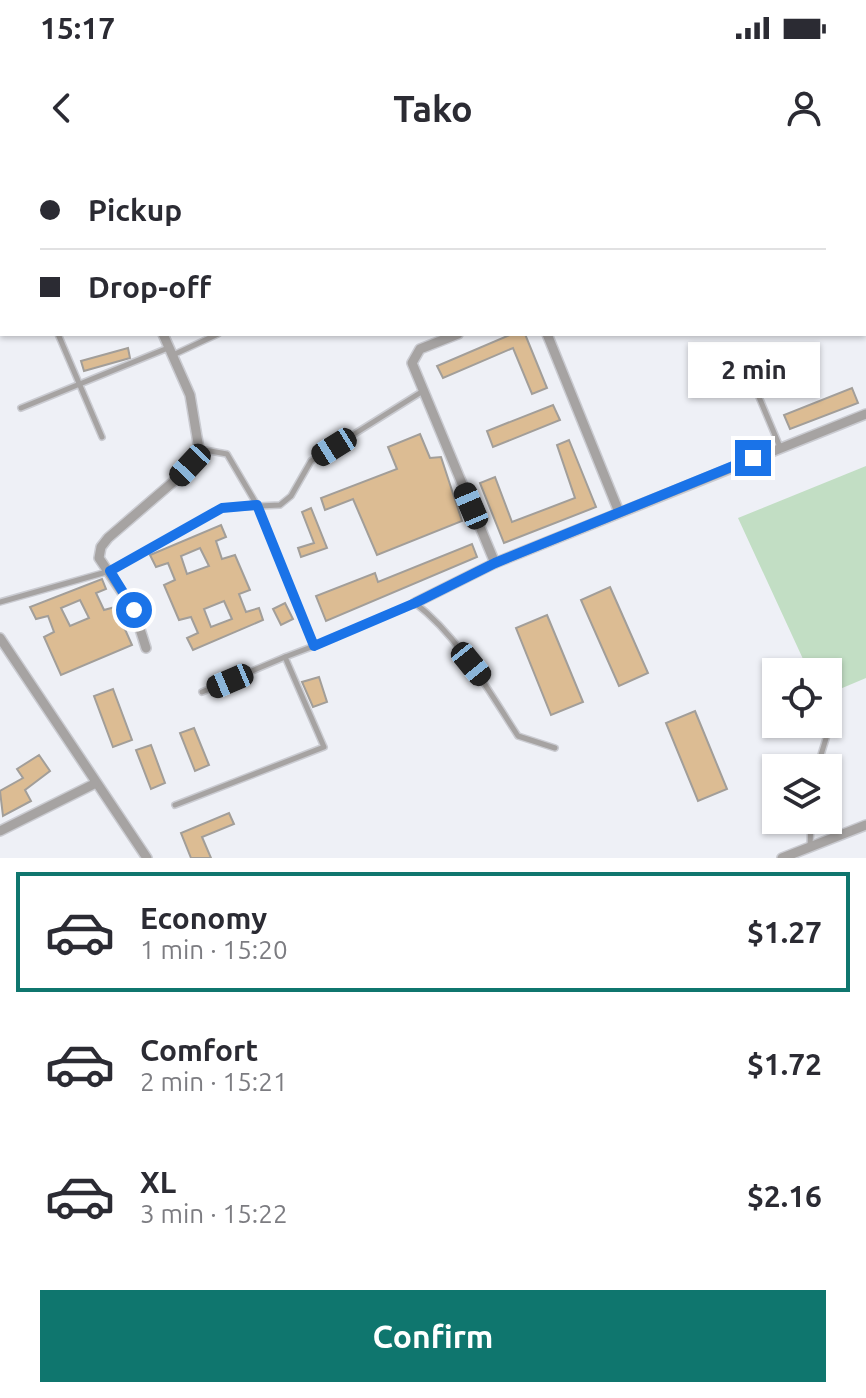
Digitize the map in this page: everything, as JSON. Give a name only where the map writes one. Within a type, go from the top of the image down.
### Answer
[{"type":"street","points":[[146,648],[134,610],[99,558],[101,547],[173,482],[199,449],[190,395],[164,336]]},
{"type":"street","points":[[453,336],[420,349],[412,363],[495,563]]},
{"type":"street","points":[[548,336],[619,512]]},
{"type":"street","points":[[415,603],[495,563],[866,414]]},
{"type":"street","points":[[0,638],[94,784],[147,858]]},
{"type":"street","points":[[0,831],[94,784]]},
{"type":"street","points":[[782,858],[866,825]]},
{"type":"lane","points":[[59,336],[102,437]]},
{"type":"lane","points":[[21,408],[212,336]]},
{"type":"lane","points":[[743,359],[780,447]]},
{"type":"lane","points":[[0,602],[110,571],[222,508],[280,505],[296,489],[311,461],[423,391]]},
{"type":"lane","points":[[199,449],[227,454],[257,505],[314,646]]},
{"type":"lane","points":[[202,692],[415,603],[433,617],[486,683],[518,736],[555,748]]},
{"type":"lane","points":[[175,805],[324,747],[285,657]]},
{"type":"lane","points":[[810,834],[810,847]]},
{"type":"green space","points":[[866,466],[866,678],[842,688],[842,658],[803,658],[738,518]]},
{"type":"building","points":[[507,336],[526,336],[547,388],[532,394],[513,348],[443,378],[437,366]]},
{"type":"building","points":[[128,348],[130,358],[84,371],[81,361]]},
{"type":"building","points":[[852,388],[858,403],[790,429],[784,415]]},
{"type":"building","points":[[553,405],[560,420],[493,447],[487,431]]},
{"type":"building","points":[[420,434],[430,458],[441,457],[462,521],[377,555],[353,499],[325,510],[321,498],[397,469],[388,447]]},
{"type":"building","points":[[569,440],[596,507],[504,543],[480,483],[495,477],[512,522],[575,498],[557,445]]},
{"type":"building","points":[[311,508],[327,548],[301,557],[298,548],[314,543],[302,512]]},
{"type":"building","points":[[221,525],[226,537],[216,541],[222,559],[235,555],[250,590],[239,594],[246,612],[259,608],[263,620],[193,650],[187,638],[198,633],[191,617],[179,620],[164,585],[175,580],[168,563],[156,567],[150,555]],"holes":[[[200,548],[209,566],[187,574],[181,556]],[[224,601],[232,619],[211,627],[204,609]]]},
{"type":"building","points":[[472,544],[477,557],[326,621],[316,596],[375,573],[378,582]]},
{"type":"building","points":[[102,579],[106,589],[96,593],[104,610],[115,607],[132,645],[61,675],[44,637],[54,632],[48,616],[36,619],[30,607]],"holes":[[[80,600],[89,618],[70,626],[61,608]]]},
{"type":"building","points":[[610,587],[648,673],[619,686],[581,600]]},
{"type":"building","points":[[285,603],[293,619],[281,625],[273,609]]},
{"type":"building","points":[[547,615],[583,702],[551,715],[516,628]]},
{"type":"building","points":[[319,677],[327,702],[313,707],[302,682]]},
{"type":"building","points":[[113,689],[132,740],[113,747],[94,696]]},
{"type":"building","points":[[695,711],[727,789],[698,801],[666,723]]},
{"type":"building","points":[[194,728],[209,765],[195,771],[180,733]]},
{"type":"building","points":[[151,745],[165,783],[151,789],[136,750]]},
{"type":"building","points":[[39,755],[50,771],[25,790],[31,801],[3,816],[0,791],[23,778],[17,769]]},
{"type":"building","points":[[229,813],[234,824],[202,837],[211,858],[191,858],[181,833]]},
{"type":"route","points":[[134,610],[110,571],[222,508],[257,505],[314,646],[415,603],[495,563],[753,458]]}]
